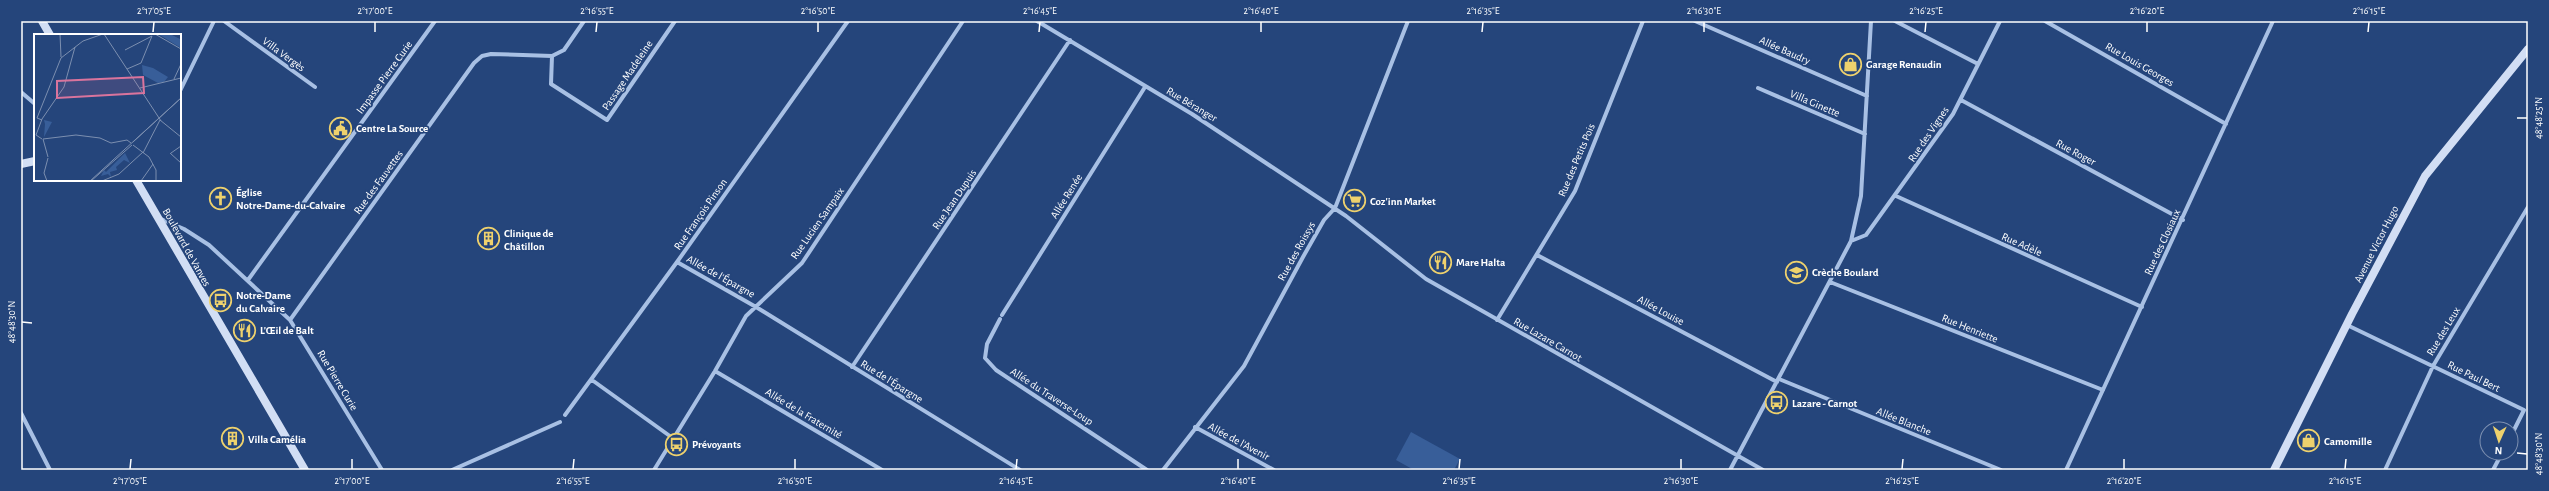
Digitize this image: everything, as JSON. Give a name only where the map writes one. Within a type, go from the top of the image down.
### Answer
[{"type":"street","points":[[42,21],[49,34]]},
{"type":"street","points":[[181,89],[214,21]]},
{"type":"street","name":"Villa Vergès","points":[[224,21],[315,87]]},
{"type":"street","name":"Impasse Pierre Curie","points":[[248,280],[435,21]]},
{"type":"street","points":[[552,56],[564,50],[584,21]]},
{"type":"street","name":"Passage Madeleine","points":[[552,56],[551,84],[607,120],[675,21]]},
{"type":"street","name":"Rue François Pinson","points":[[565,415],[677,262],[848,21]]},
{"type":"street","name":"Rue Lucien Sampaix","points":[[654,470],[716,371],[746,316],[802,263],[963,21]]},
{"type":"street","name":"Rue Béranger","points":[[1037,21],[1192,114],[1335,208]]},
{"type":"street","name":"Rue des Roissys","points":[[1163,470],[1244,366],[1324,220],[1335,208],[1408,21]]},
{"type":"street","name":"Rue des Petits Pois","points":[[1497,320],[1575,191],[1643,21]]},
{"type":"street","name":"Allée Baudry","points":[[1695,21],[1867,96]]},
{"type":"street","points":[[1730,470],[1851,242],[1861,196],[1871,21]]},
{"type":"street","points":[[1895,21],[1978,64]]},
{"type":"street","name":"Rue des Vignes","points":[[1851,242],[1866,235],[1896,196],[1960,100],[2000,21]]},
{"type":"street","name":"Rue Louis Georges","points":[[2045,21],[2226,124]]},
{"type":"street","name":"Rue des Closiaux","points":[[2066,470],[2183,220],[2273,21]]},
{"type":"street","name":"Rue Jean Dupuis","points":[[852,367],[1070,40]]},
{"type":"street","name":"Avenue Victor Hugo","points":[[2274,470],[2346,325],[2425,176],[2528,49]]},
{"type":"street","name":"Rue des Fauvettes","points":[[290,320],[474,63],[482,56],[491,54],[552,56]]},
{"type":"street","name":"Allée Renée","points":[[1002,315],[1145,87]]},
{"type":"street","name":"Villa Ginette","points":[[1758,88],[1865,134]]},
{"type":"street","points":[[21,92],[34,103]]},
{"type":"street","name":"Rue Roger","points":[[1960,100],[2183,220]]},
{"type":"street","points":[[21,164],[34,161]]},
{"type":"street","name":"Boulevard de Vanves","points":[[137,181],[305,470]]},
{"type":"street","name":"Rue Adèle","points":[[1896,196],[2142,307]]},
{"type":"street","name":"Rue des Leux","points":[[2385,470],[2433,366],[2528,207]]},
{"type":"street","name":"Rue Lazare Carnot","points":[[1335,208],[1426,279],[1763,470]]},
{"type":"street","name":"Rue Pierre Curie","points":[[158,218],[184,229],[209,245],[290,320],[382,470]]},
{"type":"street","name":"Allée Louise","points":[[1536,255],[1778,380]]},
{"type":"street","name":"Allée de l'Épargne","points":[[677,262],[756,306]]},
{"type":"street","name":"Rue Henriette","points":[[1830,282],[2103,390]]},
{"type":"street","name":"Rue de l'Épargne","points":[[756,306],[1020,470]]},
{"type":"street","name":"Allée du Traverse-Loup","points":[[1000,319],[987,344],[985,358],[992,366],[1147,470]]},
{"type":"street","name":"Rue Paul Bert","points":[[2346,325],[2524,410],[2518,421]]},
{"type":"street","name":"Allée de la Fraternité","points":[[716,371],[882,470]]},
{"type":"street","points":[[592,380],[674,439]]},
{"type":"street","name":"Allée Blanche","points":[[1778,380],[2001,470]]},
{"type":"street","points":[[21,413],[50,470]]},
{"type":"street","points":[[452,470],[560,422]]},
{"type":"street","name":"Allée de l'Avenir","points":[[1195,427],[1274,470]]},
{"type":"street","points":[[2493,470],[2498,461]]},
{"type":"shaded area","points":[[1411,432],[1460,459],[1454,470],[1414,470],[1396,460]]},
{"type":"place","name":"Garage Renaudin","points":[[1850,64]]},
{"type":"place","name":"Centre La Source","points":[[340,128]]},
{"type":"place","name":"Église Notre-Dame-du-Calvaire","points":[[220,198]]},
{"type":"place","name":"Coz'inn Market","points":[[1355,201]]},
{"type":"place","name":"Clinique de Châtillon","points":[[489,239]]},
{"type":"place","name":"Mare Halta","points":[[1440,262]]},
{"type":"place","name":"Crèche Boulard","points":[[1796,272]]},
{"type":"place","name":"Notre-Dame du Calvaire","points":[[221,301]]},
{"type":"place","name":"L'Œil de Balt","points":[[245,330]]},
{"type":"place","name":"Lazare - Carnot","points":[[1776,403]]},
{"type":"place","name":"Villa Camélia","points":[[233,439]]},
{"type":"place","name":"Camomille","points":[[2308,441]]},
{"type":"place","name":"Prévoyants","points":[[676,444]]}]
